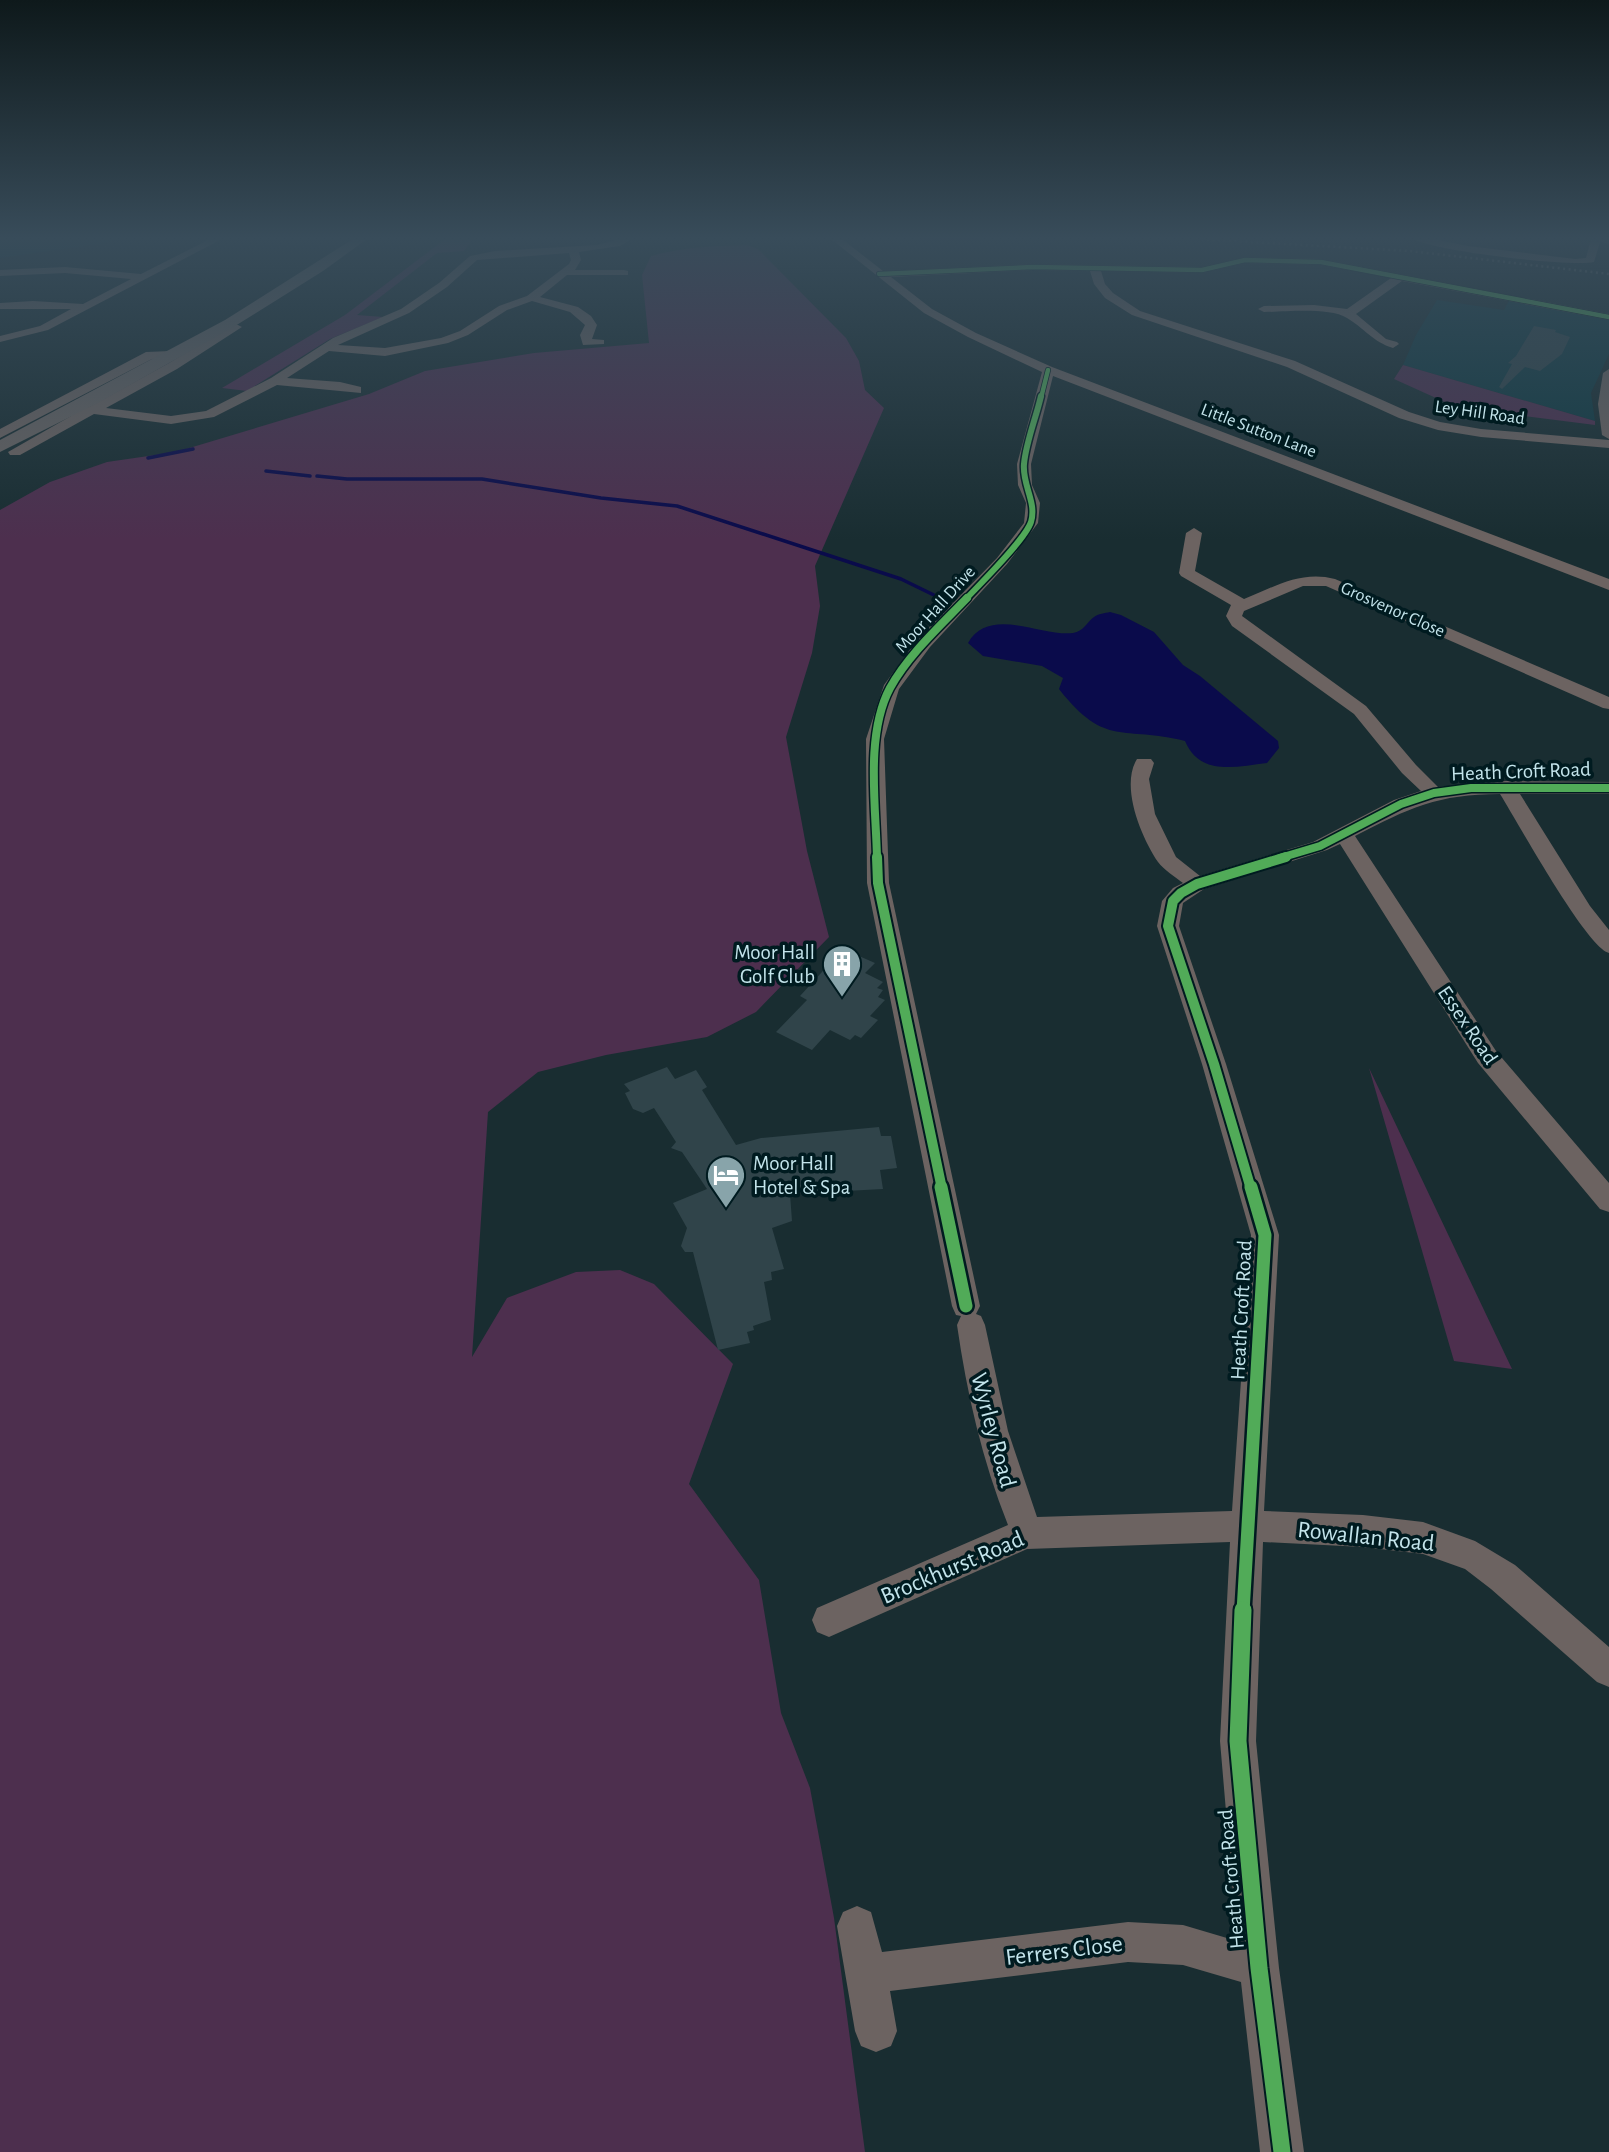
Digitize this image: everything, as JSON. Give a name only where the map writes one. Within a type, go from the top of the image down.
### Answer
[{"type":"main road","points":[[12,444],[65,413],[89,406],[199,339]]},
{"type":"street","points":[[12,444],[213,339]]},
{"type":"street","points":[[89,406],[157,419],[185,419],[220,410],[275,382],[338,339]]},
{"type":"street","points":[[325,347],[385,352],[444,339]]},
{"type":"street","points":[[587,339],[587,343],[600,342]]},
{"type":"street","name":"Little Sutton Lane","points":[[983,339],[1048,370],[1609,585]]},
{"type":"street","name":"Ley Hill Road","points":[[1217,339],[1298,366],[1420,421],[1480,433],[1609,444]]},
{"type":"street","points":[[1381,339],[1387,344]]},
{"type":"street","points":[[12,444],[146,357],[156,354],[171,355]]},
{"type":"street","name":"Moor Hall Drive","points":[[968,1315],[878,883],[875,739],[890,689],[924,643],[1002,561],[1031,523],[1033,503],[1026,485],[1024,464],[1048,370]]},
{"type":"street","points":[[1609,373],[1605,398],[1605,424],[1609,435]]},
{"type":"street","points":[[275,382],[340,386],[357,391]]},
{"type":"street","points":[[1193,533],[1187,573],[1242,605],[1234,612],[1238,622],[1360,710],[1409,769],[1434,793]]},
{"type":"street","name":"Grosvenor Close","points":[[1242,605],[1299,582],[1329,582],[1609,704]]},
{"type":"street","points":[[1144,763],[1139,779],[1145,814],[1167,860],[1197,884]]},
{"type":"street","name":"Heath Croft Road","points":[[1282,2152],[1259,1968],[1238,1741],[1247,1526],[1265,1235],[1168,926],[1173,901],[1197,884],[1293,856],[1344,835],[1401,804],[1434,793],[1471,788],[1609,788]]},
{"type":"street","points":[[1506,788],[1582,910],[1609,946]]},
{"type":"street","name":"Essex Road","points":[[1344,835],[1487,1057],[1609,1201]]},
{"type":"street","name":"Wyrley Road","points":[[968,1315],[992,1434],[1008,1488],[1027,1533]]},
{"type":"street","name":"Brockhurst Road","points":[[829,1620],[1027,1533],[1247,1526]]},
{"type":"street","name":"Rowallan Road","points":[[1247,1526],[1363,1531],[1423,1538],[1450,1546],[1475,1557],[1503,1577],[1609,1670]]},
{"type":"street","points":[[857,1926],[876,2031]]},
{"type":"street","name":"Ferrers Close","points":[[867,1974],[1128,1942],[1183,1945],[1259,1968]]},
{"type":"shaded area","points":[[304,339],[329,339],[247,391],[222,388]]},
{"type":"shaded area","points":[[649,339],[847,339],[859,361],[865,390],[884,408],[815,566],[820,606],[812,653],[786,737],[807,851],[829,937],[756,1012],[707,1037],[606,1055],[538,1072],[488,1112],[472,1357],[507,1298],[576,1272],[620,1270],[654,1284],[733,1364],[689,1484],[759,1580],[781,1713],[810,1788],[834,1918],[865,2152],[0,2152],[0,510],[50,482],[107,462],[176,452],[369,394],[425,371],[534,353],[649,343]]},
{"type":"shaded area","points":[[1414,339],[1609,339],[1609,354],[1591,393],[1595,421],[1403,365]]},
{"type":"shaded area","points":[[1403,365],[1595,421],[1595,425],[1469,409],[1447,403],[1394,379]]},
{"type":"shaded area","points":[[1110,612],[1154,632],[1183,665],[1278,741],[1279,748],[1267,763],[1219,767],[1199,760],[1185,741],[1103,728],[1075,708],[1059,689],[1063,678],[1042,666],[983,656],[968,643],[977,632],[1002,624],[1073,633],[1082,629],[1096,616]]},
{"type":"shaded area","points":[[1369,1068],[1512,1369],[1454,1361]]},
{"type":"building","points":[[1526,339],[1569,339],[1562,354],[1540,371],[1525,367],[1502,389],[1499,387],[1512,364],[1508,363],[1516,356]]},
{"type":"building","name":"Moor Hall Golf Club","points":[[843,949],[875,963],[865,973],[883,982],[877,988],[883,990],[878,997],[885,1000],[870,1016],[878,1020],[861,1038],[855,1035],[850,1040],[830,1030],[812,1050],[776,1032],[807,1000],[800,996]]},
{"type":"building","name":"Moor Hall Hotel & Spa","points":[[667,1067],[675,1079],[696,1070],[707,1087],[702,1090],[736,1145],[761,1138],[879,1127],[881,1136],[891,1136],[897,1168],[880,1170],[883,1189],[790,1194],[792,1221],[772,1228],[784,1269],[771,1272],[772,1280],[764,1282],[771,1320],[753,1326],[754,1330],[747,1332],[750,1343],[718,1350],[693,1252],[685,1252],[681,1246],[687,1228],[673,1203],[707,1189],[682,1152],[671,1148],[676,1142],[654,1108],[643,1113],[633,1109],[625,1093],[630,1091],[624,1084]]},
{"type":"waterway","points":[[148,458],[193,449]]},
{"type":"waterway","points":[[266,471],[310,476]]},
{"type":"waterway","points":[[317,476],[347,479],[482,479],[601,498],[677,506],[901,579],[940,598]]},
{"type":"cycle path","points":[[966,1306],[878,883],[875,739],[890,689],[924,643],[1002,561],[1031,523],[1033,503],[1025,485],[1024,464],[1048,370]]},
{"type":"cycle path","points":[[1282,2152],[1259,1968],[1238,1741],[1247,1526],[1265,1235],[1214,1064],[1168,926],[1173,901],[1197,884],[1320,846],[1401,804],[1434,793],[1471,788],[1609,788]]},
{"type":"place","name":"Moor Hall Golf Club","points":[[842,998]]},
{"type":"place","name":"Moor Hall Hotel & Spa","points":[[726,1209]]}]
